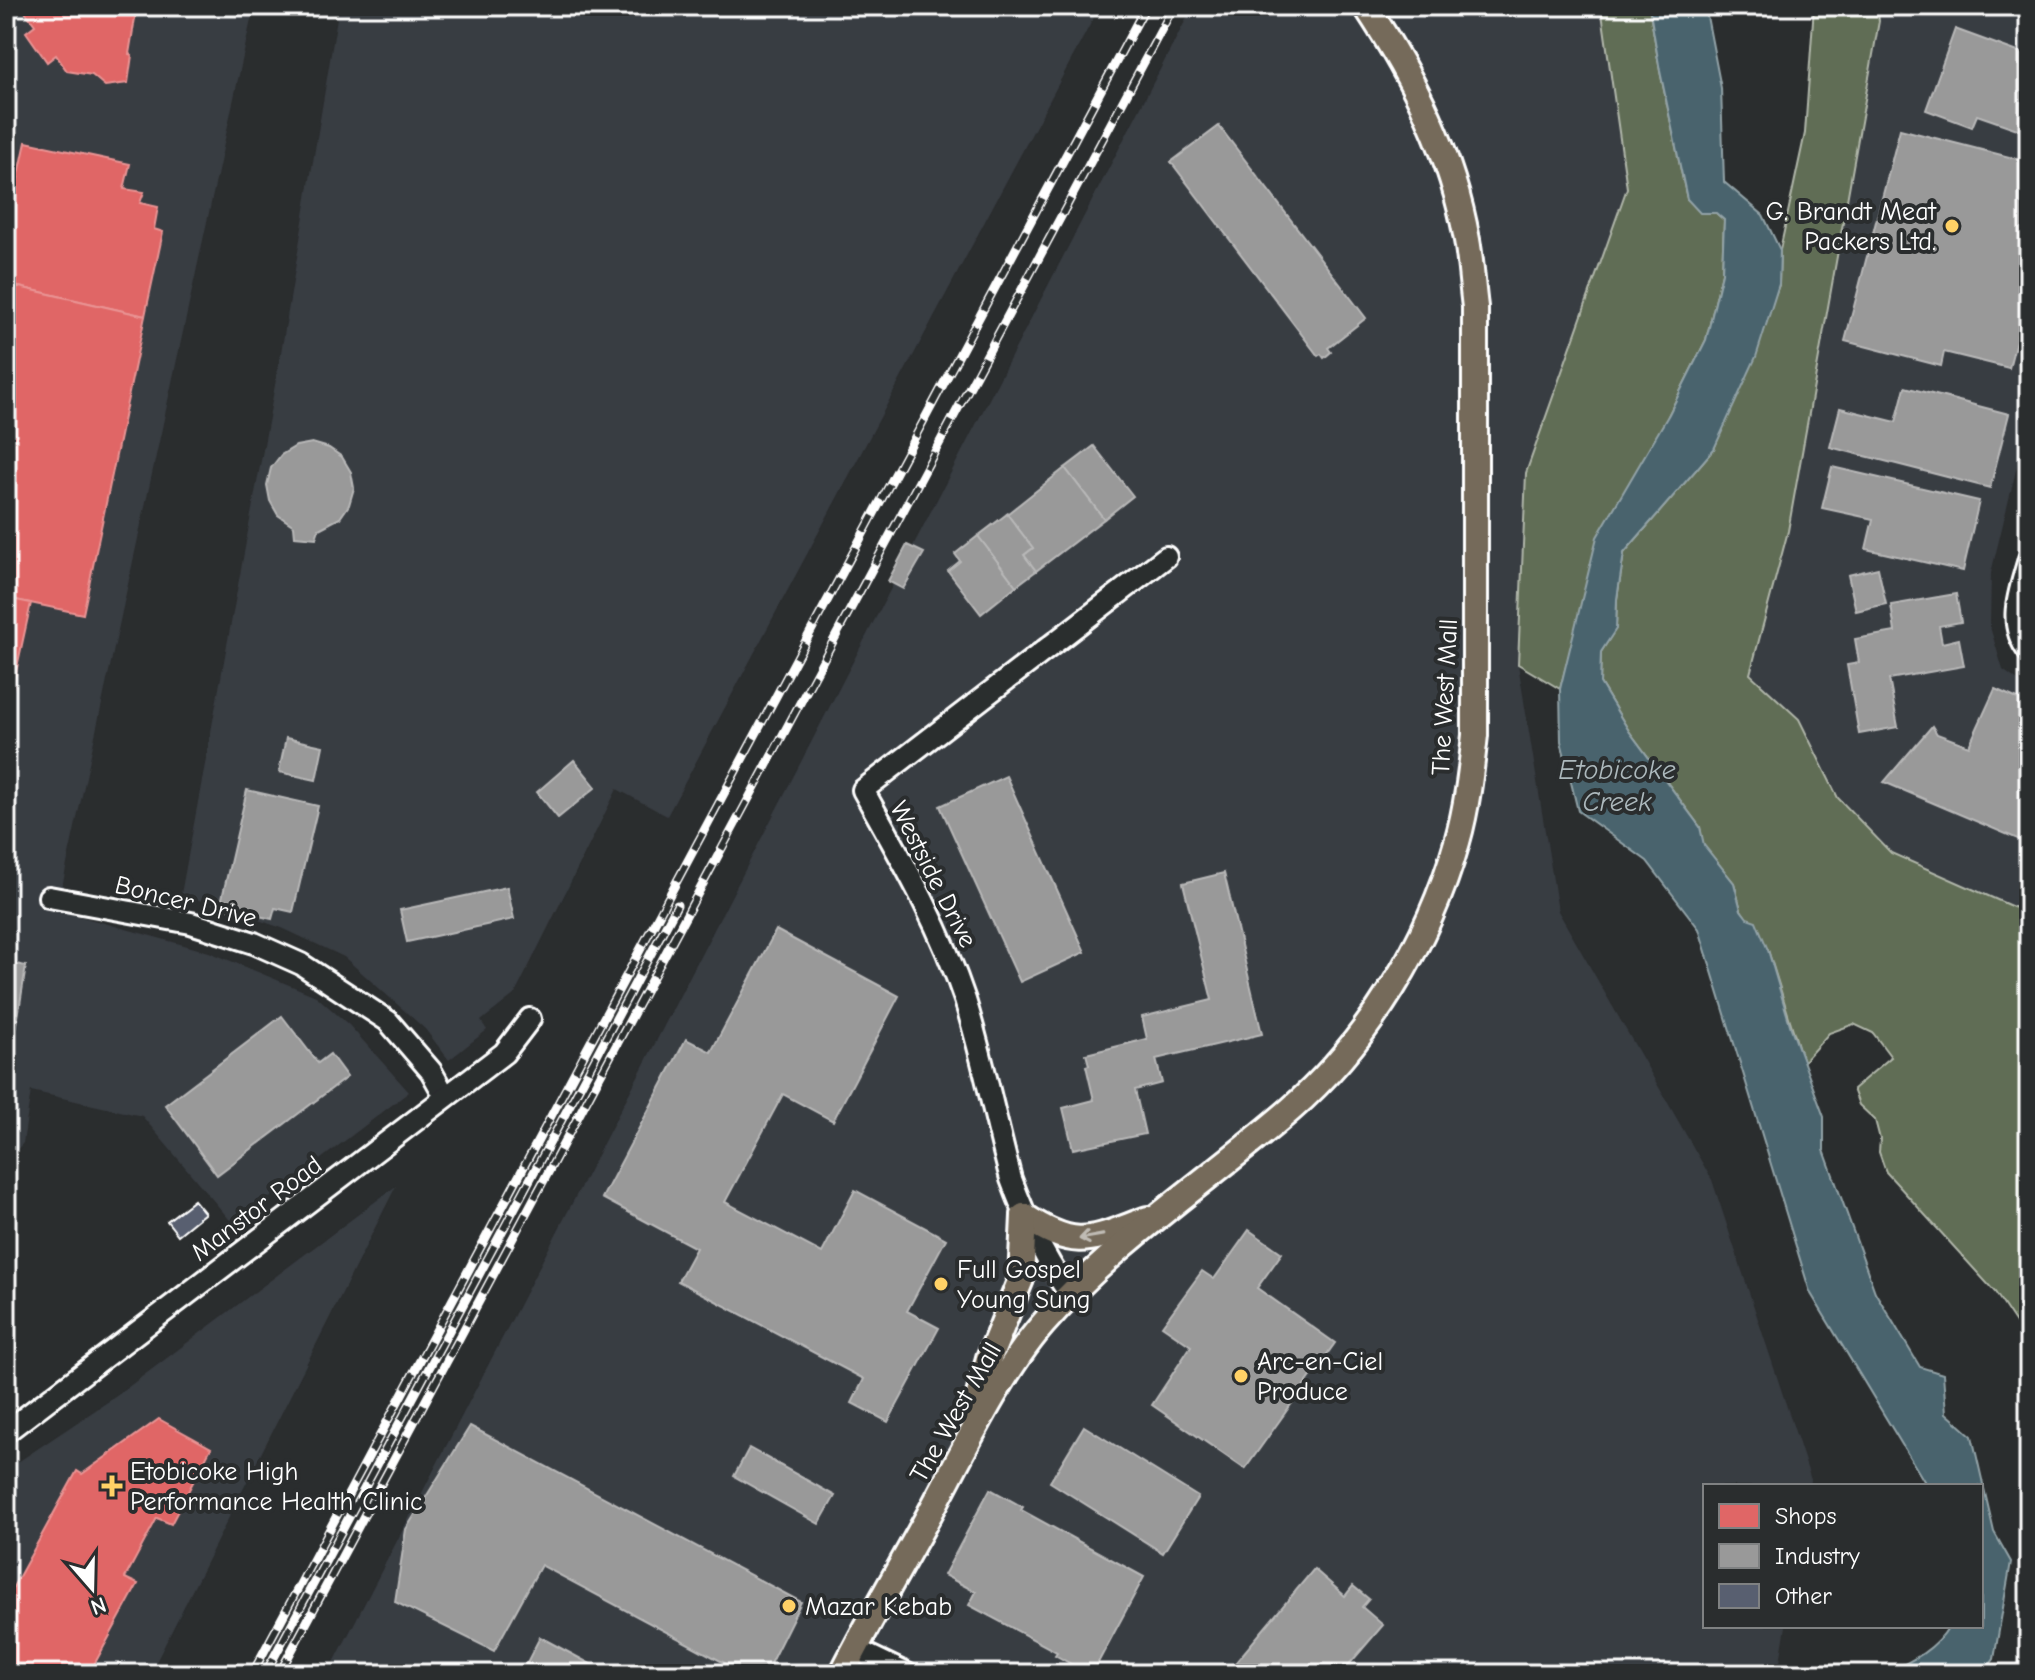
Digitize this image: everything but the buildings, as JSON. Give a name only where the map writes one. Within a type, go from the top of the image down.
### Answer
[{"type":"main road","name":"The West Mall","points":[[842,1674],[1022,1350],[1070,1294],[1160,1214],[1291,1109],[1323,1077],[1366,1026],[1406,963],[1434,907],[1457,843],[1468,793],[1475,735],[1475,307],[1467,241],[1447,162],[1421,97],[1401,59],[1366,6]]},
{"type":"main road","points":[[964,1450],[989,1358],[1021,1279],[1024,1216],[1071,1240],[1095,1238],[1160,1214]]},
{"type":"street","name":"Westside Drive","points":[[1070,1294],[1056,1276],[1024,1216],[1011,1179],[964,1000],[921,894],[863,790],[1166,557]]},
{"type":"street","points":[[2029,559],[2015,615],[2018,635],[2029,652]]},
{"type":"street","name":"Boncer Drive","points":[[49,897],[191,923],[254,943],[301,964],[388,1021],[431,1071],[445,1096]]},
{"type":"street","name":"Manstor Road","points":[[6,1432],[504,1053],[530,1019]]},
{"type":"street","points":[[855,1649],[907,1674]]},
{"type":"shaded area","points":[[6,6],[254,6],[57,910],[209,952],[316,996],[349,1025],[409,1092],[234,1225],[142,1116],[31,1091],[23,1143],[6,1162]]},
{"type":"shaded area","points":[[339,6],[1100,6],[667,816],[617,789],[515,994],[481,1021],[487,1030],[449,1060],[425,1029],[344,957],[282,928],[181,894],[282,347]]},
{"type":"shaded area","points":[[1193,6],[1601,6],[1627,188],[1526,473],[1518,664],[1558,911],[1712,1180],[1811,1480],[1810,1484],[1703,1484],[1703,1628],[1786,1628],[1778,1674],[328,1674]]},
{"type":"shaded area","points":[[1878,6],[2029,6],[2029,417],[1991,573],[1990,627],[2003,670],[2029,689],[2029,914],[1891,854],[1838,798],[1799,719],[1750,674],[1788,531],[1879,21]]},
{"type":"shaded area","points":[[396,1186],[150,1674],[6,1674],[6,1470],[115,1397]]},
{"type":"green space","points":[[1601,6],[1649,6],[1687,199],[1724,220],[1722,273],[1706,340],[1669,414],[1575,632],[1560,689],[1518,664],[1526,473],[1627,188]]},
{"type":"green space","points":[[1814,6],[1877,6],[1879,21],[1788,531],[1750,674],[1799,719],[1838,798],[1891,853],[2029,914],[2029,1343],[1995,1292],[1886,1172],[1879,1152],[1880,1139],[1875,1120],[1859,1105],[1853,1089],[1891,1057],[1873,1033],[1854,1024],[1829,1033],[1803,1062],[1768,950],[1741,910],[1734,883],[1703,845],[1700,827],[1629,731],[1600,683],[1601,652],[1616,628],[1624,553],[1714,449],[1779,285],[1780,250],[1805,133]]},
{"type":"water","name":"Etobicoke Creek","points":[[1649,6],[1705,6],[1721,88],[1724,182],[1763,215],[1780,250],[1779,284],[1756,357],[1714,449],[1624,553],[1616,629],[1601,652],[1600,683],[1629,731],[1700,827],[1704,845],[1734,883],[1741,910],[1747,918],[1756,921],[1824,1117],[1824,1150],[1875,1292],[1920,1367],[1943,1374],[1946,1413],[1972,1436],[1983,1484],[1926,1484],[1810,1292],[1699,929],[1647,861],[1578,811],[1561,741],[1560,689],[1597,537],[1669,414],[1706,340],[1722,273],[1724,220],[1716,213],[1700,213],[1687,199]]},
{"type":"water","name":"Etobicoke Creek","points":[[1983,1484],[1994,1532],[2011,1562],[1994,1659],[1983,1674],[1884,1674],[1929,1649],[1948,1628],[1983,1628]]},
{"type":"railway","points":[[252,1674],[1146,6]]},
{"type":"railway","points":[[279,1674],[1174,6]]},
{"type":"railway","points":[[265,1674],[677,905]]},
{"type":"place","name":"G. Brandt Meat Packers Ltd.","points":[[1952,226]]},
{"type":"place","name":"Full Gospel Young Sung","points":[[941,1284]]},
{"type":"place","name":"Arc-en-Ciel Produce","points":[[1241,1376]]},
{"type":"place","name":"Etobicoke High Performance Health Clinic","points":[[112,1486]]},
{"type":"place","name":"Mazar Kebab","points":[[789,1606]]}]
